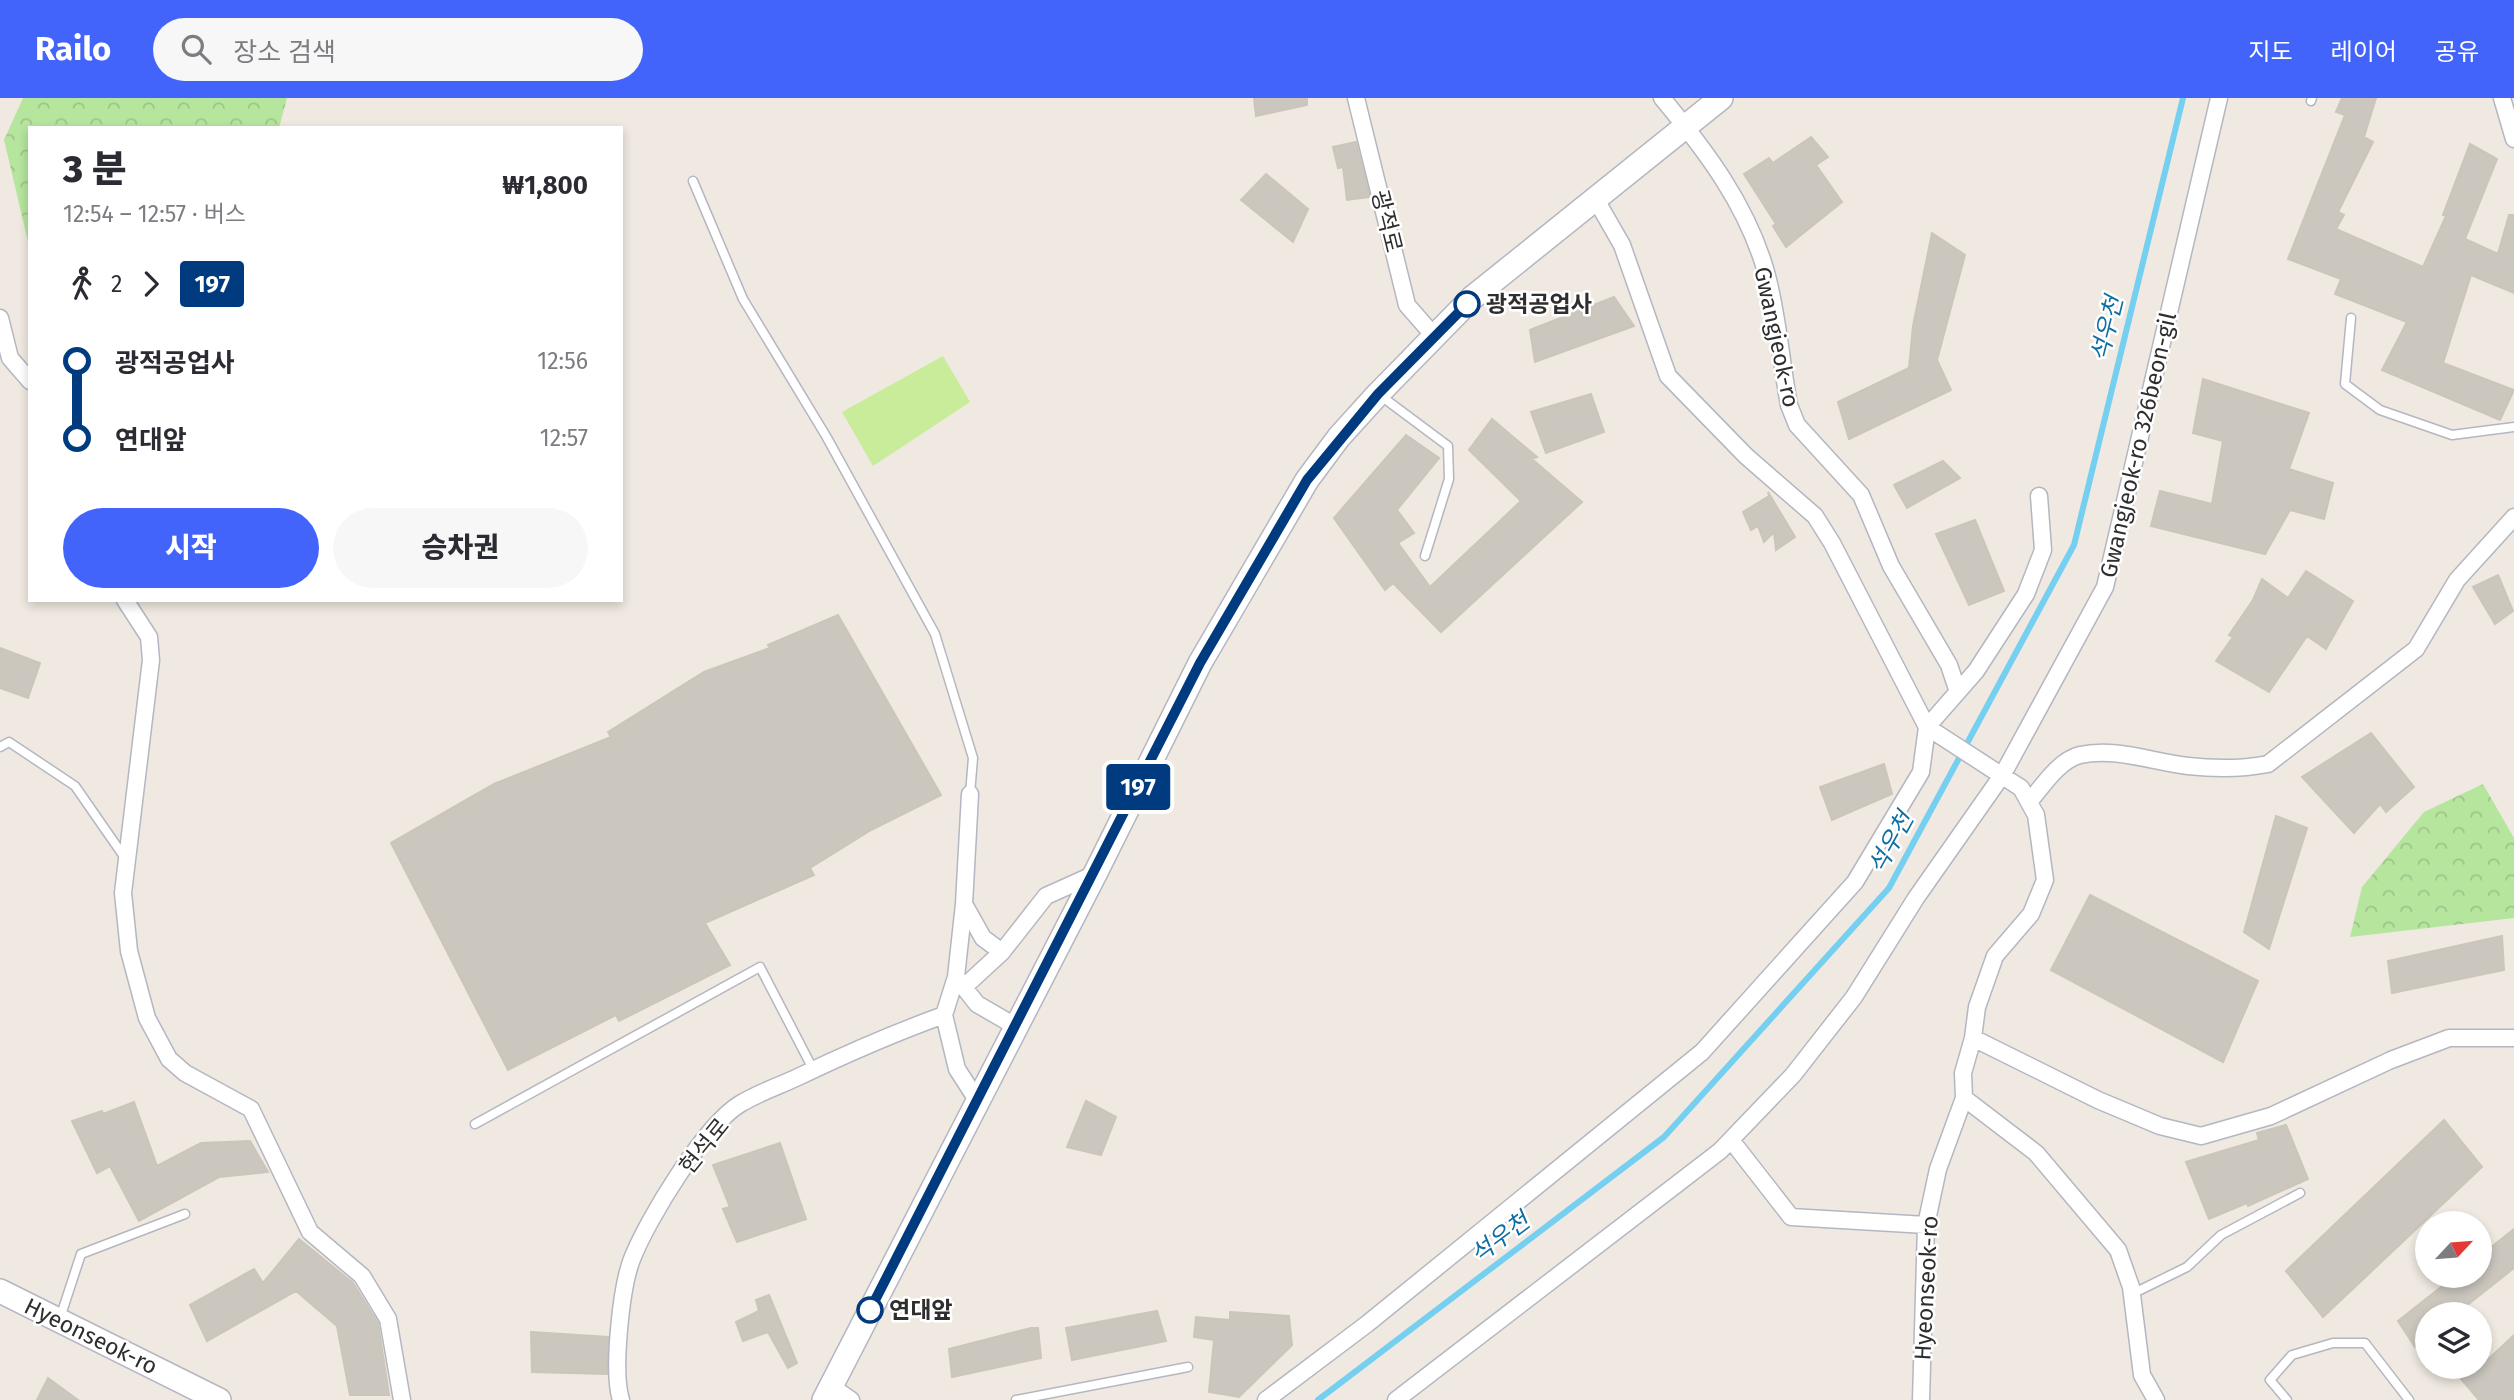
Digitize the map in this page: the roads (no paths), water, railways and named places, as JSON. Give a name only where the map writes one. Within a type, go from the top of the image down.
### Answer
[{"type":"main road","points":[[828,1393],[1095,874],[1200,663],[1307,480],[1378,394],[1472,298],[1721,98]]},
{"type":"main road","name":"Hyeonseok-ro","points":[[0,1291],[219,1400]]},
{"type":"street","name":"광적로","points":[[1356,98],[1407,305],[1434,336]]},
{"type":"street","name":"Gwangjeok-ro","points":[[1662,98],[1681,130],[1719,171],[1748,221],[1767,274],[1789,405],[1797,425],[1861,495],[1891,566],[1949,665],[1957,689]]},
{"type":"street","name":"Gwangjeok-ro 326beon-gil","points":[[1396,1400],[1731,1140],[1793,1075],[1846,1006],[1916,898],[2003,774],[2105,587],[2219,98]]},
{"type":"street","points":[[2502,98],[2514,139]]},
{"type":"street","points":[[1600,194],[1622,245],[1668,376],[1746,456],[1815,516],[1933,732],[2003,774],[2021,788],[2036,815],[2045,880],[2031,914],[1995,956],[1977,1007],[1973,1038],[1963,1073],[1964,1098],[2036,1153],[2118,1251],[2132,1294],[2142,1375],[2156,1400]]},
{"type":"street","points":[[0,318],[5,359],[28,379]]},
{"type":"street","points":[[1266,1400],[1367,1324],[1702,1052],[1855,882],[1921,772],[1939,710],[1954,697],[1957,689],[1997,642],[2026,594],[2042,550],[2039,496]]},
{"type":"street","points":[[2029,802],[2056,770],[2078,755],[2115,754],[2188,766],[2242,769],[2269,764],[2416,649],[2457,580],[2514,517]]},
{"type":"street","points":[[126,602],[149,637],[151,660],[123,892],[129,951],[147,1018],[169,1059],[185,1073],[251,1108],[310,1232],[362,1276],[388,1319],[402,1400]]},
{"type":"street","points":[[970,794],[960,982],[944,1015],[957,1069],[977,1100]]},
{"type":"street","points":[[960,982],[1002,952],[1046,896],[1095,874]]},
{"type":"street","points":[[964,904],[983,938],[1002,952]]},
{"type":"street","points":[[960,982],[977,1004],[1015,1026]]},
{"type":"street","name":"현석로","points":[[621,1400],[616,1384],[621,1319],[631,1260],[661,1205],[704,1139],[738,1105],[868,1042],[944,1015]]},
{"type":"street","points":[[1973,1038],[2098,1100],[2160,1126],[2201,1136],[2271,1116],[2390,1060],[2449,1038],[2514,1038]]},
{"type":"street","name":"Hyeonseok-ro","points":[[1921,1400],[1926,1226],[1938,1169],[1964,1098]]},
{"type":"street","points":[[1731,1140],[1791,1216],[1926,1226]]},
{"type":"street","points":[[828,1393],[851,1400]]},
{"type":"lane","points":[[693,181],[743,299],[826,436],[935,634],[973,758],[970,794]]},
{"type":"lane","points":[[2351,318],[2344,384],[2380,410],[2452,435],[2514,427]]},
{"type":"lane","points":[[1378,394],[1448,446],[1449,479],[1425,556]]},
{"type":"lane","points":[[0,747],[9,742],[75,786],[127,861]]},
{"type":"lane","points":[[475,1124],[760,967],[813,1069]]},
{"type":"lane","points":[[2132,1294],[2187,1267],[2221,1234],[2300,1193]]},
{"type":"lane","points":[[60,1321],[81,1254],[185,1214]]},
{"type":"lane","points":[[2287,1400],[2270,1380],[2292,1356],[2333,1343],[2365,1343],[2409,1400]]},
{"type":"lane","points":[[1016,1400],[1188,1367]]},
{"type":"waterway","name":"석우천","points":[[1318,1400],[1664,1137],[1889,888],[2074,545],[2183,98]]},
{"type":"place","name":"광적공업사","points":[[1467,304]]},
{"type":"place","name":"연대앞","points":[[870,1310]]}]
